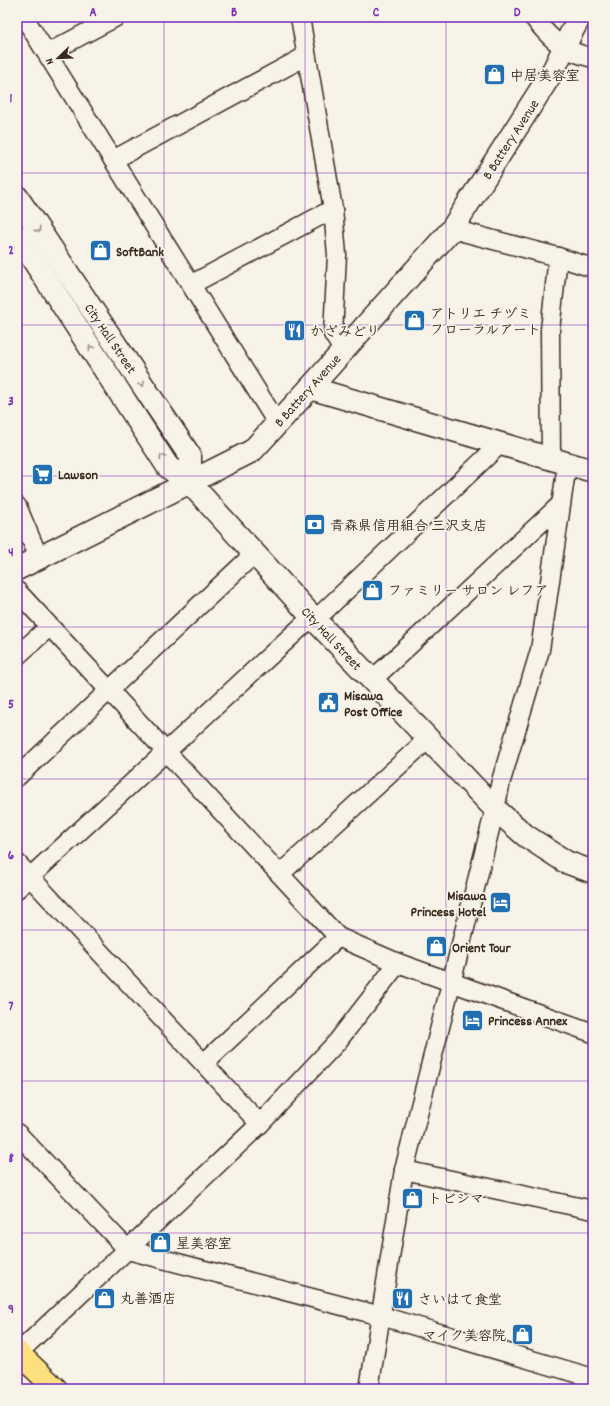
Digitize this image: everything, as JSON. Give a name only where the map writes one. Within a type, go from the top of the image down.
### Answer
[{"type":"main road","points":[[18,1352],[56,1389]]},
{"type":"street","points":[[24,17],[192,284],[277,423]]},
{"type":"street","points":[[48,53],[116,17]]},
{"type":"street","points":[[300,17],[333,209],[337,255],[333,334],[343,350]]},
{"type":"street","points":[[534,17],[542,28],[564,49],[593,58]]},
{"type":"street","name":"B Battery Avenue","points":[[17,569],[252,451],[452,228],[554,69],[580,17]]},
{"type":"street","points":[[113,160],[306,56]]},
{"type":"street","name":"City Hall Street","points":[[17,197],[190,456],[190,483]]},
{"type":"street","points":[[192,284],[333,209]]},
{"type":"street","points":[[452,228],[593,268]]},
{"type":"street","name":"City Hall Street","points":[[17,235],[168,467],[190,483],[313,618],[495,809],[526,836],[566,862],[593,872]]},
{"type":"street","points":[[369,1389],[404,1170],[495,809],[500,781],[540,650],[561,504],[550,330],[558,257]]},
{"type":"street","points":[[310,388],[593,471]]},
{"type":"street","points":[[17,889],[313,618],[500,444]]},
{"type":"street","points":[[372,680],[561,504]]},
{"type":"street","points":[[17,506],[39,558]]},
{"type":"street","points":[[17,777],[254,554]]},
{"type":"street","points":[[17,591],[338,937],[398,963],[593,1033]]},
{"type":"street","points":[[17,656],[49,627]]},
{"type":"street","points":[[280,874],[428,739]]},
{"type":"street","points":[[17,863],[260,1124]]},
{"type":"street","points":[[204,1063],[338,937]]},
{"type":"street","points":[[18,1352],[260,1124],[337,1042],[398,963]]},
{"type":"street","points":[[17,1133],[128,1250],[381,1316],[593,1378]]},
{"type":"street","points":[[404,1170],[593,1210]]},
{"type":"place","name":"中居美容室","points":[[495,75]]},
{"type":"place","name":"SoftBank","points":[[101,251]]},
{"type":"place","name":"アトリエ チヅミ フローラルアート","points":[[414,321]]},
{"type":"place","name":"かざみどり","points":[[294,331]]},
{"type":"place","name":"Lawson","points":[[43,474]]},
{"type":"place","name":"青森県信用組合 三沢支店","points":[[315,525]]},
{"type":"place","name":"ファミリー サロン レフア","points":[[373,590]]},
{"type":"place","name":"Misawa Post Office","points":[[329,703]]},
{"type":"place","name":"Misawa Princess Hotel","points":[[501,903]]},
{"type":"place","name":"Orient Tour","points":[[436,947]]},
{"type":"place","name":"Princess Annex","points":[[472,1020]]},
{"type":"place","name":"トビシマ","points":[[413,1198]]},
{"type":"place","name":"星美容室","points":[[160,1243]]},
{"type":"place","name":"丸善酒店","points":[[105,1298]]},
{"type":"place","name":"さいはて食堂","points":[[402,1299]]},
{"type":"place","name":"マイク美容院","points":[[522,1335]]}]
